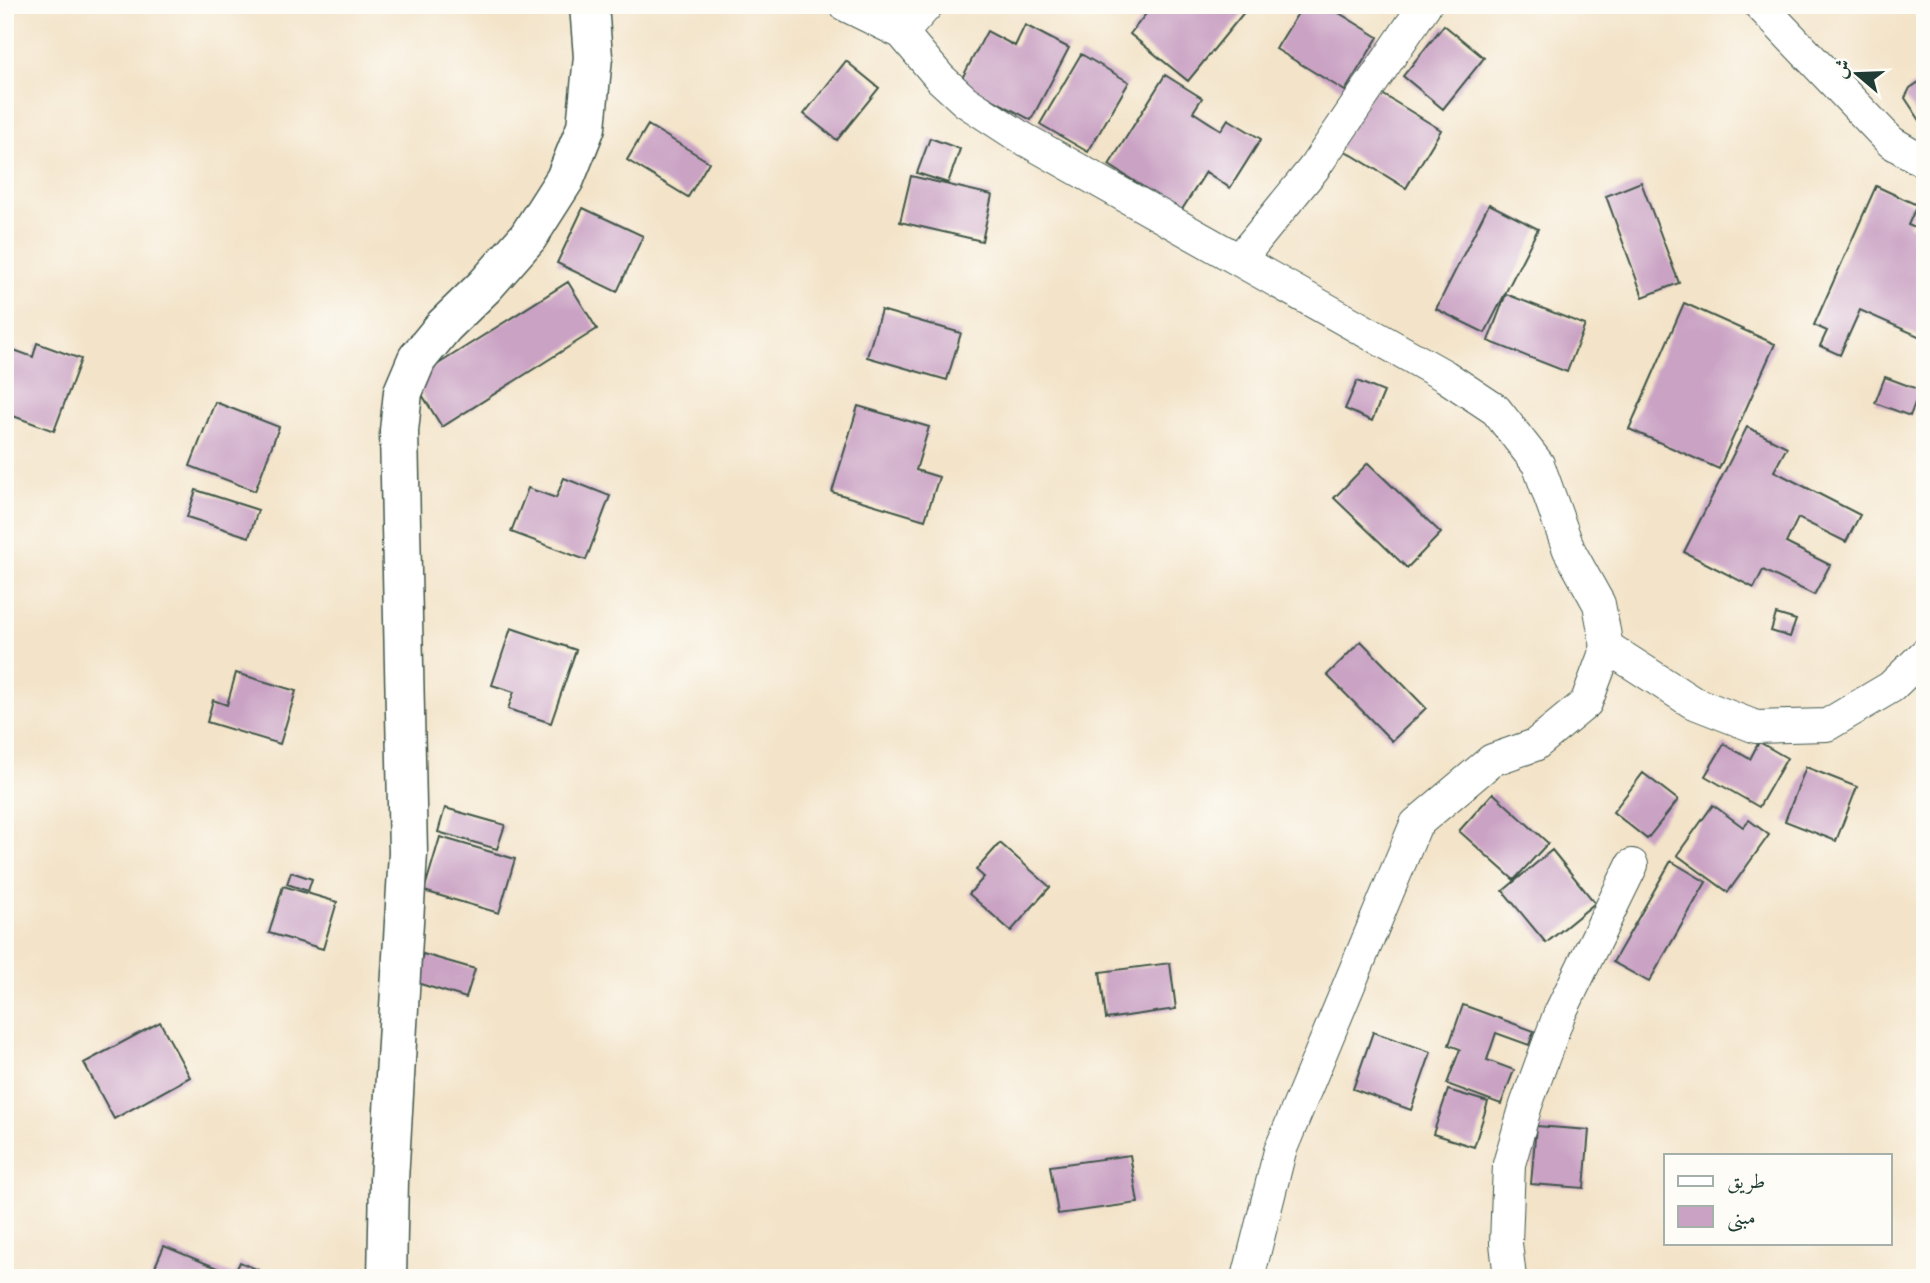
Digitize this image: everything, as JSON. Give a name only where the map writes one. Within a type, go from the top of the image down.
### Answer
[{"type":"main road","points":[[387,1278],[388,1180],[408,853],[399,431],[403,392],[417,359],[444,326],[485,286],[528,237],[565,179],[586,127],[593,57],[589,5]]},
{"type":"street","points":[[845,5],[902,33],[940,78],[965,101],[1017,135],[1445,376],[1496,410],[1538,464],[1569,550],[1599,604],[1607,647],[1586,703],[1535,745],[1492,760],[1416,824],[1280,1152],[1248,1278]]},
{"type":"street","points":[[902,33],[927,5]]},
{"type":"street","points":[[1240,259],[1314,168],[1425,5]]},
{"type":"street","points":[[1760,5],[1891,142],[1925,162]]},
{"type":"street","points":[[1607,647],[1692,702],[1756,727],[1827,725],[1892,687],[1925,654]]},
{"type":"street","points":[[1510,1278],[1506,1243],[1509,1164],[1526,1105],[1559,1015],[1632,865]]},
{"type":"building","points":[[1153,5],[1250,5],[1188,81],[1130,34]]},
{"type":"building","points":[[1303,5],[1326,5],[1378,37],[1345,91],[1276,49]]},
{"type":"building","points":[[1025,25],[1069,48],[1031,120],[960,82],[987,31],[1015,46]]},
{"type":"building","points":[[1444,25],[1484,58],[1443,109],[1403,76]]},
{"type":"building","points":[[1081,54],[1129,82],[1088,152],[1040,124]]},
{"type":"building","points":[[846,61],[879,88],[837,140],[804,114]]},
{"type":"building","points":[[1165,75],[1202,98],[1193,112],[1221,130],[1228,119],[1261,139],[1230,188],[1206,172],[1181,211],[1109,165]]},
{"type":"building","points":[[1925,78],[1925,124],[1905,98],[1910,88]]},
{"type":"building","points":[[1374,89],[1441,130],[1406,188],[1339,147]]},
{"type":"building","points":[[648,125],[709,162],[688,197],[627,160]]},
{"type":"building","points":[[930,138],[960,149],[948,183],[917,173]]},
{"type":"building","points":[[911,176],[992,195],[982,241],[900,222]]},
{"type":"building","points":[[1641,182],[1679,283],[1643,297],[1606,196]]},
{"type":"building","points":[[1876,186],[1917,205],[1908,225],[1925,232],[1925,339],[1860,310],[1840,355],[1820,346],[1827,331],[1814,325]]},
{"type":"building","points":[[1489,204],[1538,229],[1485,333],[1436,309]]},
{"type":"building","points":[[583,208],[643,236],[617,292],[557,263]]},
{"type":"building","points":[[568,282],[597,329],[442,427],[413,380]]},
{"type":"building","points":[[1506,294],[1585,325],[1567,372],[1488,341]]},
{"type":"building","points":[[1684,303],[1775,344],[1719,469],[1629,429]]},
{"type":"building","points":[[881,310],[961,333],[947,380],[867,357]]},
{"type":"building","points":[[37,343],[81,359],[54,431],[5,413],[5,374],[14,350],[33,357]]},
{"type":"building","points":[[1885,377],[1920,390],[1910,416],[1875,403]]},
{"type":"building","points":[[1357,381],[1384,392],[1372,421],[1345,409]]},
{"type":"building","points":[[215,402],[279,427],[255,491],[190,466]]},
{"type":"building","points":[[858,406],[929,427],[916,470],[939,477],[925,520],[832,492]]},
{"type":"building","points":[[1747,427],[1787,447],[1774,471],[1860,515],[1846,542],[1798,518],[1786,543],[1830,565],[1814,595],[1763,570],[1754,588],[1684,552]]},
{"type":"building","points":[[1368,463],[1441,533],[1407,568],[1334,498]]},
{"type":"building","points":[[564,478],[610,496],[586,560],[511,532],[528,488],[556,498]]},
{"type":"building","points":[[196,490],[258,510],[249,537],[187,517]]},
{"type":"building","points":[[1776,614],[1796,620],[1790,637],[1771,631]]},
{"type":"building","points":[[511,628],[576,650],[551,723],[508,709],[514,692],[492,685]]},
{"type":"building","points":[[1361,641],[1426,708],[1392,741],[1327,675]]},
{"type":"building","points":[[236,673],[296,691],[280,744],[207,722],[213,700],[227,705]]},
{"type":"building","points":[[1759,742],[1787,758],[1759,807],[1705,776],[1724,744],[1750,759]]},
{"type":"building","points":[[1806,767],[1857,787],[1836,841],[1785,821]]},
{"type":"building","points":[[1643,773],[1678,800],[1647,839],[1613,812]]},
{"type":"building","points":[[1493,793],[1548,843],[1514,880],[1459,831]]},
{"type":"building","points":[[1713,805],[1743,827],[1749,820],[1769,835],[1728,892],[1677,855]]},
{"type":"building","points":[[445,808],[505,825],[497,849],[438,832]]},
{"type":"building","points":[[440,837],[515,859],[499,913],[424,891]]},
{"type":"building","points":[[1000,843],[1050,887],[1011,931],[969,894],[984,877],[976,870]]},
{"type":"building","points":[[1552,850],[1595,903],[1546,943],[1503,891]]},
{"type":"building","points":[[1671,861],[1706,882],[1649,982],[1613,962]]},
{"type":"building","points":[[291,872],[312,879],[308,891],[287,884]]},
{"type":"building","points":[[283,886],[337,902],[323,949],[269,933]]},
{"type":"building","points":[[423,954],[475,969],[466,998],[414,982]]},
{"type":"building","points":[[1170,963],[1176,1009],[1106,1019],[1100,972]]},
{"type":"building","points":[[1463,1005],[1534,1031],[1529,1045],[1496,1033],[1487,1060],[1514,1070],[1501,1104],[1447,1084],[1460,1049],[1449,1045]]},
{"type":"building","points":[[160,1022],[190,1077],[114,1119],[84,1063]]},
{"type":"building","points":[[1373,1032],[1431,1052],[1411,1110],[1353,1089]]},
{"type":"building","points":[[1448,1090],[1488,1102],[1474,1147],[1433,1134]]},
{"type":"building","points":[[1536,1126],[1589,1130],[1584,1188],[1531,1184]]},
{"type":"building","points":[[1130,1155],[1138,1203],[1058,1214],[1050,1166]]},
{"type":"building","points":[[164,1246],[234,1275],[240,1262],[277,1278],[150,1278]]}]
